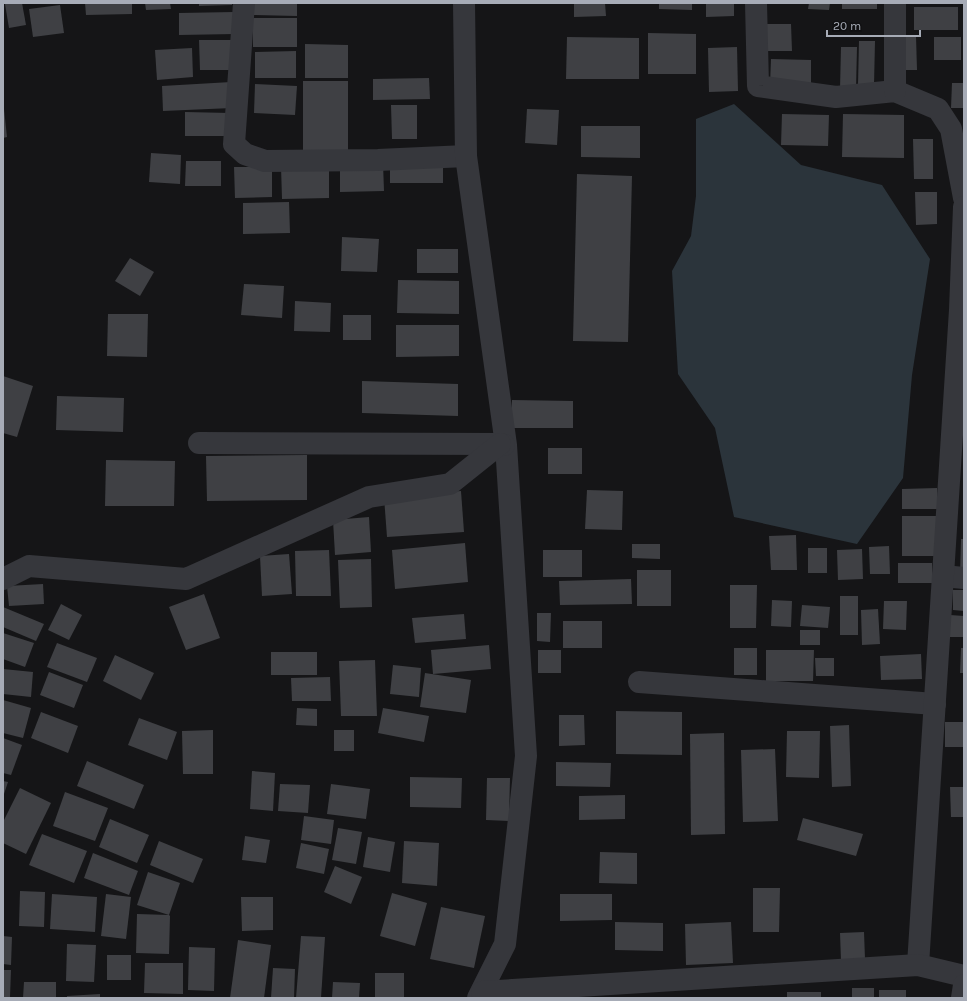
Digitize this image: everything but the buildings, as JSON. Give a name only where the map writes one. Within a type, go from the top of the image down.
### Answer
[{"type":"street","points":[[244,3],[234,144],[245,154],[265,162],[378,160],[466,156]]},
{"type":"street","points":[[464,3],[466,156],[503,444],[526,756],[505,944],[480,995]]},
{"type":"street","points":[[756,3],[758,86],[836,97],[895,91],[938,109],[951,129],[964,198]]},
{"type":"street","points":[[895,3],[895,91]]},
{"type":"street","points":[[918,965],[935,704],[953,577],[964,207]]},
{"type":"street","points":[[199,443],[503,444]]},
{"type":"street","points":[[3,579],[29,566],[186,579],[369,497],[450,484],[503,444]]},
{"type":"street","points":[[639,682],[935,704]]},
{"type":"street","points":[[480,995],[918,965],[964,976]]},
{"type":"street","points":[[962,998],[964,985]]},
{"type":"shaded area","points":[[734,104],[801,165],[882,185],[930,259],[912,375],[903,478],[857,544],[734,517],[715,428],[678,374],[672,271],[691,236],[696,196],[696,119]]}]
